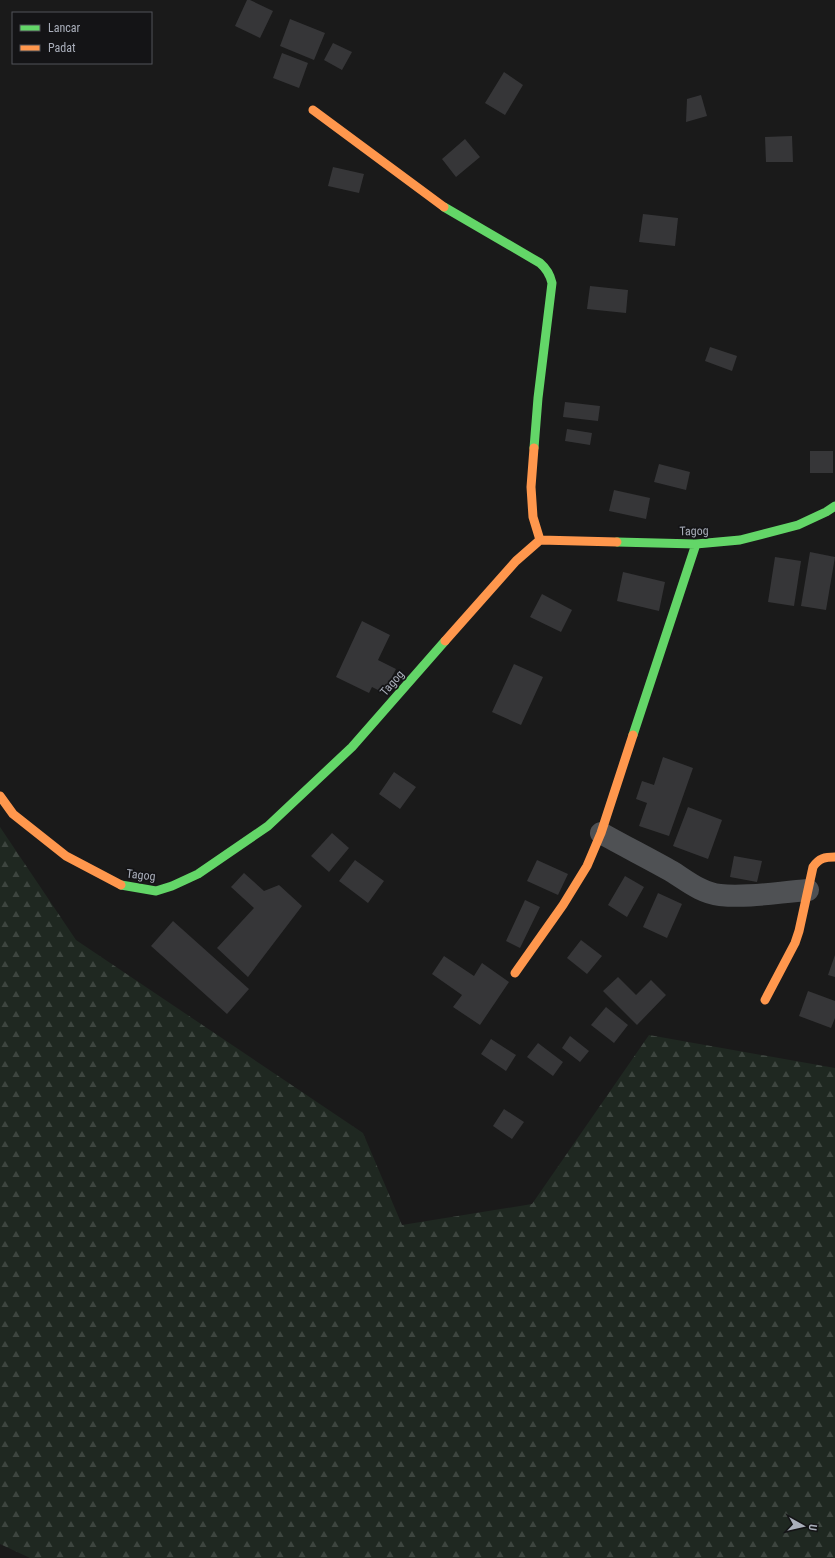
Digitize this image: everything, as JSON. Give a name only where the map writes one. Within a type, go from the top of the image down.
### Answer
[{"type":"street","points":[[313,110],[444,207],[540,263],[547,269],[551,276],[552,283],[538,398],[531,487],[533,517],[540,540]]},
{"type":"street","name":"Tagog","points":[[0,796],[13,814],[60,852],[117,884],[138,889],[156,891],[172,886],[192,877],[268,826],[352,747],[516,561],[540,540],[696,544],[740,540],[798,525],[826,512],[835,506]]},
{"type":"street","points":[[514,973],[563,906],[587,866],[601,833],[696,544]]},
{"type":"street","points":[[601,833],[672,872],[692,885],[714,894],[745,896],[808,890]]},
{"type":"street","points":[[765,1000],[795,943],[813,867],[817,861],[823,857],[835,857]]},
{"type":"green space","points":[[0,827],[76,940],[363,1133],[402,1225],[532,1204],[649,1035],[835,1068],[835,1558],[30,1558],[0,1544]]},
{"type":"building","points":[[247,0],[273,11],[260,38],[235,26]]},
{"type":"building","points":[[290,19],[325,33],[314,60],[280,46]]},
{"type":"building","points":[[333,43],[352,52],[342,70],[324,60]]},
{"type":"building","points":[[282,53],[308,63],[299,88],[273,78]]},
{"type":"building","points":[[504,72],[523,85],[505,115],[485,103]]},
{"type":"building","points":[[701,95],[707,116],[686,122],[687,99]]},
{"type":"building","points":[[792,136],[793,162],[766,162],[765,137]]},
{"type":"building","points":[[465,139],[480,157],[456,177],[442,159]]},
{"type":"building","points":[[333,167],[364,174],[359,193],[328,186]]},
{"type":"building","points":[[643,214],[678,218],[675,246],[639,242]]},
{"type":"building","points":[[590,286],[628,290],[626,313],[587,309]]},
{"type":"building","points":[[710,347],[737,356],[732,371],[705,361]]},
{"type":"building","points":[[565,402],[600,406],[598,421],[563,417]]},
{"type":"building","points":[[567,429],[592,433],[590,445],[565,441]]},
{"type":"building","points":[[810,451],[833,451],[833,473],[810,473]]},
{"type":"building","points":[[659,464],[690,472],[686,490],[654,482]]},
{"type":"building","points":[[614,490],[650,498],[646,519],[609,511]]},
{"type":"building","points":[[810,552],[835,557],[826,610],[801,606]]},
{"type":"building","points":[[775,557],[801,561],[794,606],[768,602]]},
{"type":"building","points":[[623,572],[665,582],[659,611],[617,601]]},
{"type":"building","points":[[542,594],[572,610],[561,632],[530,617]]},
{"type":"building","points":[[362,621],[390,635],[378,660],[396,669],[384,693],[372,687],[369,693],[336,677]]},
{"type":"building","points":[[514,664],[543,677],[521,725],[492,712]]},
{"type":"building","points":[[663,757],[693,768],[669,836],[639,826],[647,803],[636,799],[642,781],[654,785]]},
{"type":"building","points":[[394,772],[416,787],[400,809],[379,794]]},
{"type":"building","points":[[688,807],[722,820],[708,859],[673,846]]},
{"type":"building","points":[[332,833],[349,848],[329,872],[311,856]]},
{"type":"building","points":[[734,856],[762,861],[757,882],[730,877]]},
{"type":"building","points":[[355,860],[384,881],[368,903],[339,881]]},
{"type":"building","points":[[537,860],[568,874],[558,895],[527,881]]},
{"type":"building","points":[[244,873],[264,891],[279,885],[302,906],[248,977],[217,948],[254,908],[231,887]]},
{"type":"building","points":[[625,876],[644,887],[627,917],[608,905]]},
{"type":"building","points":[[658,893],[682,904],[667,938],[643,927]]},
{"type":"building","points":[[525,900],[540,907],[520,948],[506,941]]},
{"type":"building","points":[[173,921],[249,989],[227,1014],[151,946]]},
{"type":"building","points":[[581,940],[602,956],[587,974],[567,958]]},
{"type":"building","points":[[835,955],[835,977],[828,975]]},
{"type":"building","points":[[444,956],[474,976],[482,963],[509,982],[480,1025],[453,1007],[462,995],[432,974]]},
{"type":"building","points":[[618,977],[636,995],[651,980],[666,995],[637,1025],[603,991]]},
{"type":"building","points":[[808,991],[835,1001],[835,1018],[831,1028],[799,1016]]},
{"type":"building","points":[[606,1007],[628,1025],[614,1043],[591,1025]]},
{"type":"building","points":[[570,1036],[589,1051],[580,1062],[562,1048]]},
{"type":"building","points":[[491,1039],[516,1055],[506,1071],[481,1054]]},
{"type":"building","points":[[538,1043],[563,1062],[553,1076],[527,1057]]},
{"type":"building","points":[[504,1109],[524,1122],[512,1139],[493,1126]]},
{"type":"traffic: fast","points":[[444,207],[540,263],[550,277],[552,283],[538,398],[534,448]]},
{"type":"traffic: fast","points":[[617,542],[696,544],[740,540],[798,525],[826,512],[835,506]]},
{"type":"traffic: fast","points":[[633,735],[696,544]]},
{"type":"traffic: fast","points":[[121,885],[156,891],[172,886],[198,874],[268,826],[352,747],[445,641]]},
{"type":"traffic: slow","points":[[313,110],[444,207]]},
{"type":"traffic: slow","points":[[534,448],[531,487],[533,517],[540,540]]},
{"type":"traffic: slow","points":[[445,641],[516,561],[540,540],[617,542]]},
{"type":"traffic: slow","points":[[515,973],[563,905],[587,866],[601,833],[633,735]]},
{"type":"traffic: slow","points":[[0,796],[13,814],[66,856],[121,885]]},
{"type":"traffic: slow","points":[[765,1000],[795,943],[813,867],[822,859],[835,857]]}]
